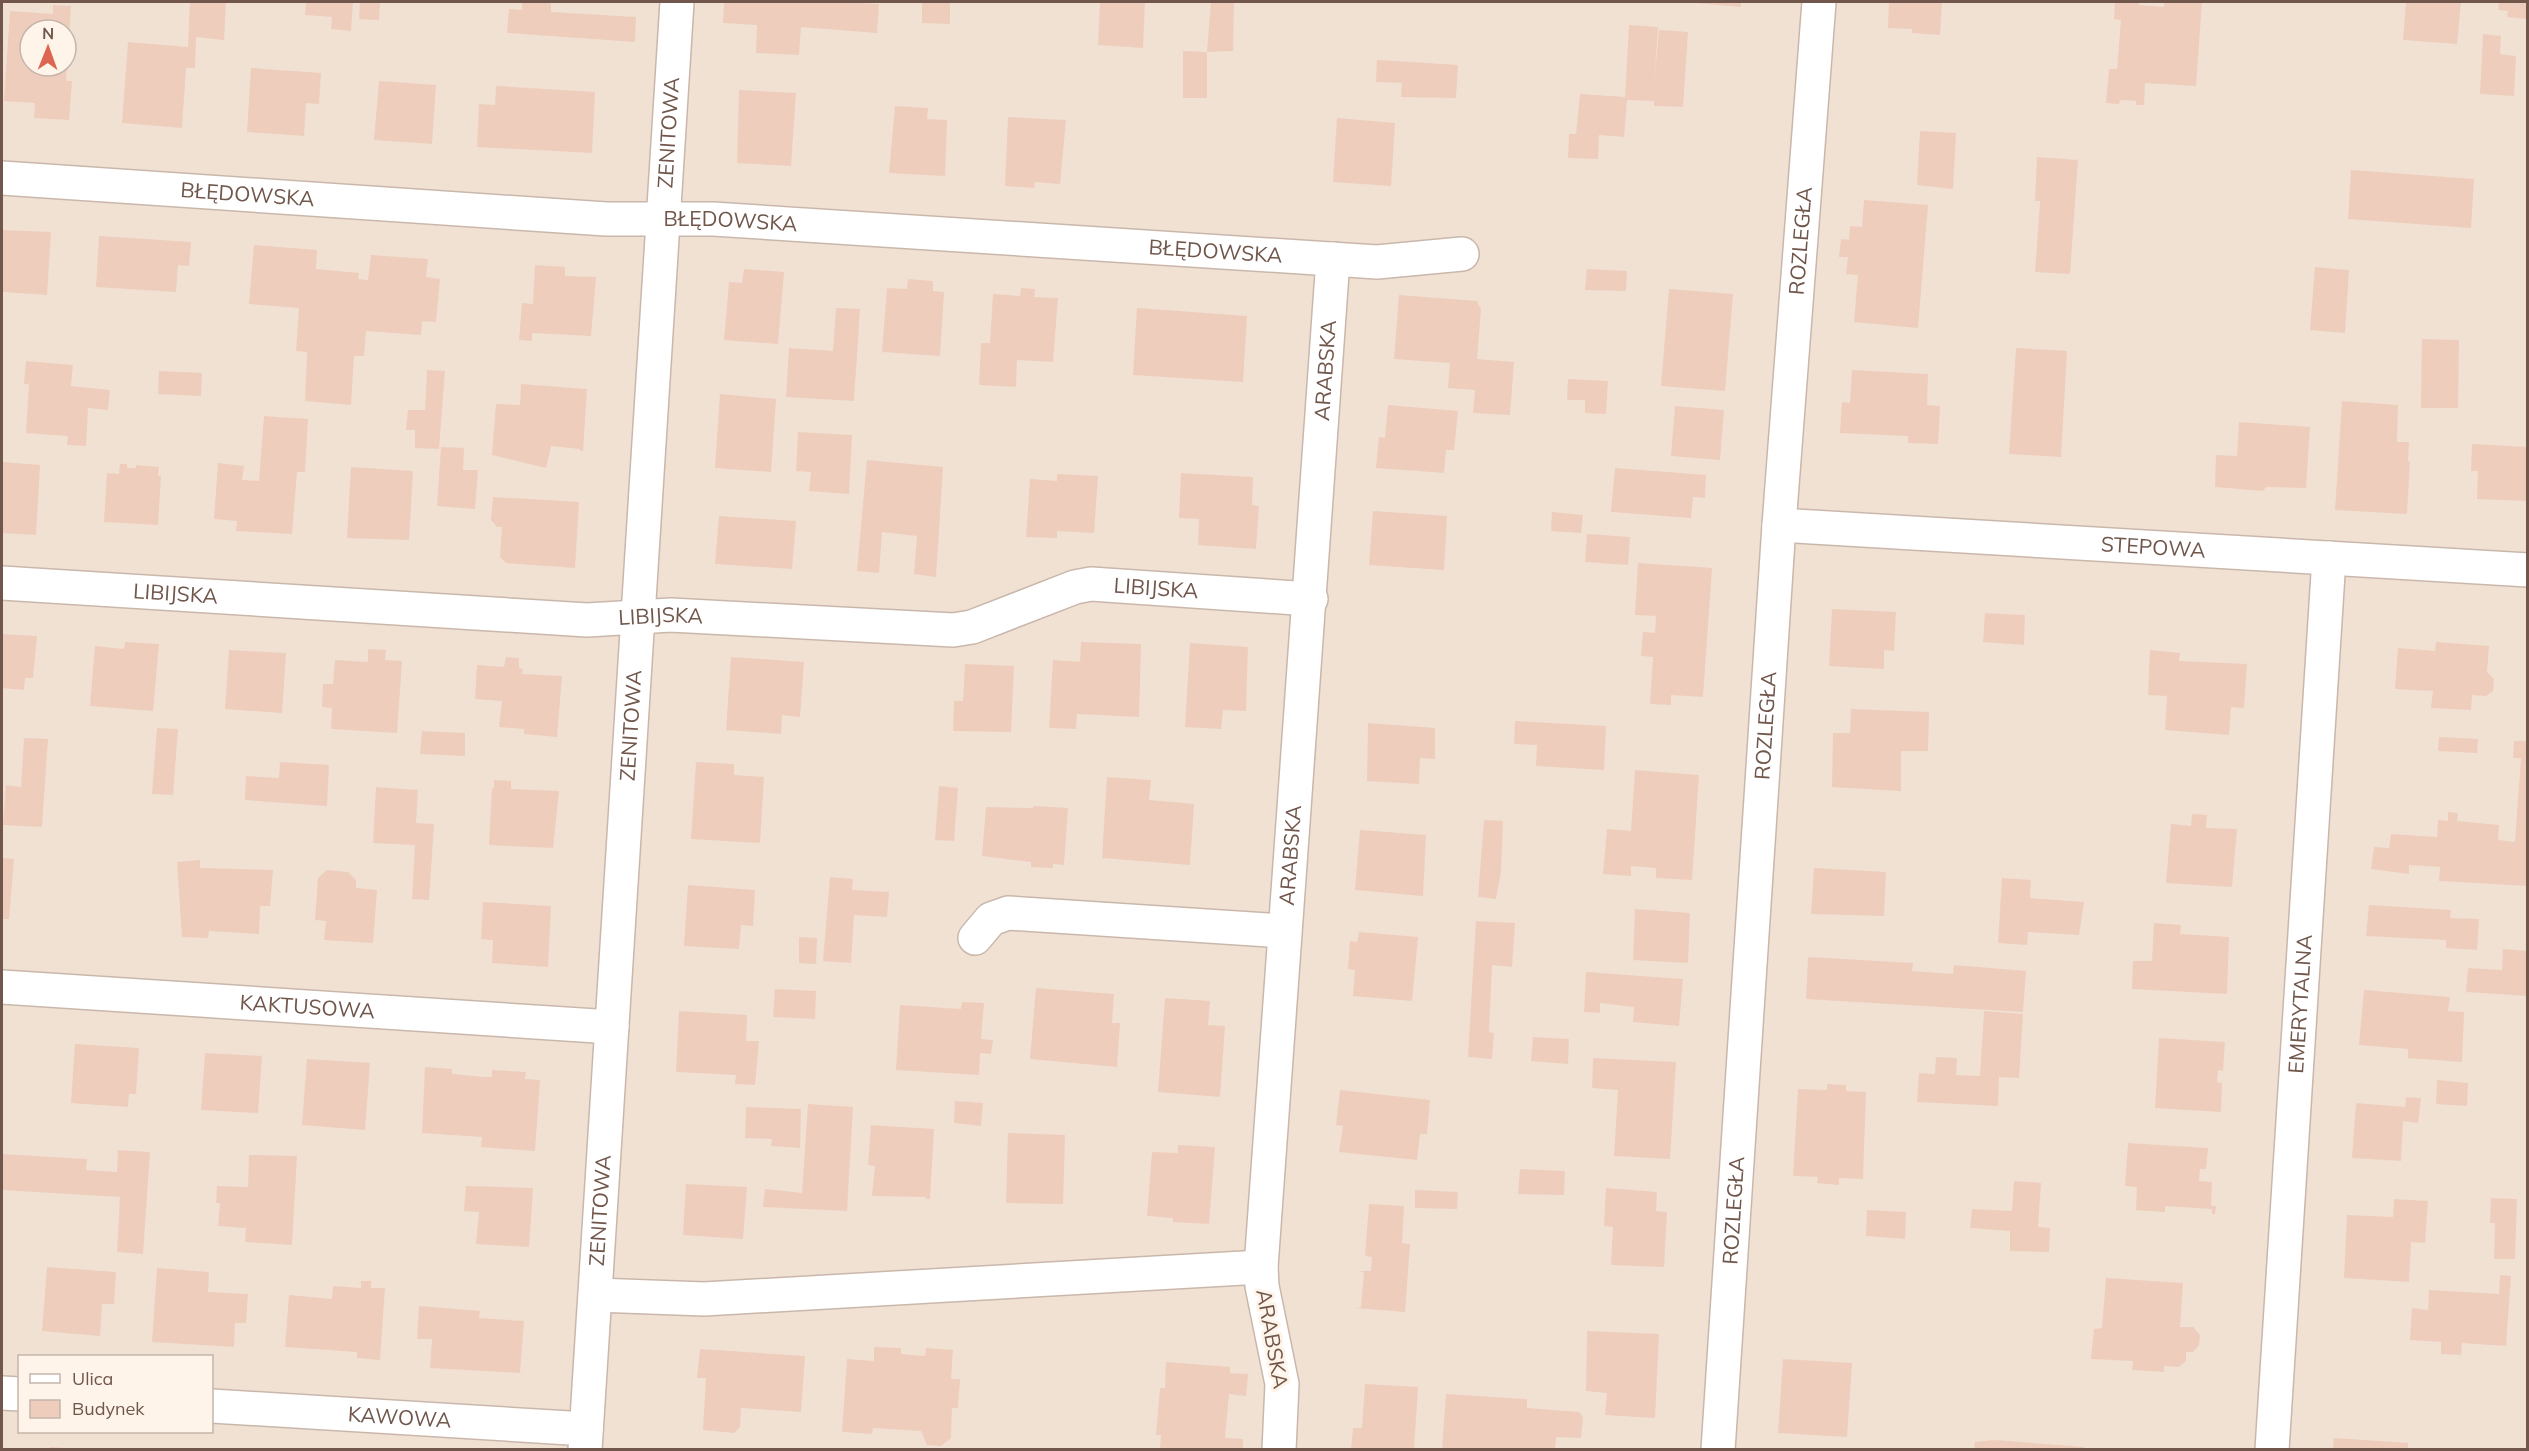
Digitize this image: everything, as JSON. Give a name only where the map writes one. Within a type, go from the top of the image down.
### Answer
[{"type":"street","name":"ZENITOWA","points":[[585,1439],[677,2]]},
{"type":"street","name":"ROZLEGŁA","points":[[1718,1449],[1779,525],[1819,2]]},
{"type":"street","name":"BŁĘDOWSKA","points":[[2,178],[606,219],[713,219],[1377,262],[1462,254]]},
{"type":"street","name":"ARABSKA","points":[[1279,1449],[1282,1384],[1262,1286],[1261,1267],[1284,932],[1311,599],[1333,259]]},
{"type":"street","name":"STEPOWA","points":[[1779,525],[2528,570]]},
{"type":"street","name":"EMERYTALNA","points":[[2272,1449],[2329,558]]},
{"type":"street","name":"LIBIJSKA","points":[[2,583],[587,620],[671,615],[954,630],[972,627],[1075,587],[1091,584],[1311,599]]},
{"type":"street","points":[[975,938],[991,919],[1008,913],[1284,932]]},
{"type":"street","name":"KAKTUSOWA","points":[[2,987],[612,1027]]},
{"type":"street","points":[[596,1295],[704,1299],[1261,1267]]},
{"type":"street","points":[[2,1393],[18,1394]]},
{"type":"street","name":"KAWOWA","points":[[213,1406],[585,1439]]},
{"type":"shaded area","points":[[2,2],[2527,2],[2527,1449],[2,1449]]},
{"type":"building","points":[[190,2],[226,2],[224,40],[196,37],[195,68],[186,68],[182,128],[122,123],[128,42],[188,47]]},
{"type":"building","points":[[306,2],[353,2],[351,31],[331,29],[332,17],[305,15]]},
{"type":"building","points":[[360,2],[380,2],[379,20],[359,19]]},
{"type":"building","points":[[522,2],[551,2],[551,12],[636,17],[635,42],[507,33],[509,9],[522,10]]},
{"type":"building","points":[[724,2],[879,4],[877,33],[801,27],[799,55],[756,53],[757,25],[723,23]]},
{"type":"building","points":[[922,2],[950,2],[950,24],[922,23]]},
{"type":"building","points":[[1100,2],[1145,2],[1143,48],[1098,45]]},
{"type":"building","points":[[1211,2],[1234,3],[1233,51],[1207,52]]},
{"type":"building","points":[[1685,2],[1741,2],[1741,7]]},
{"type":"building","points":[[1889,2],[1942,2],[1940,35],[1912,33],[1912,29],[1888,28]]},
{"type":"building","points":[[2115,2],[2139,2],[2139,5],[2164,7],[2164,2],[2202,2],[2196,86],[2145,83],[2144,105],[2136,105],[2136,101],[2120,100],[2119,104],[2106,103],[2109,69],[2117,69],[2121,20],[2114,19]]},
{"type":"building","points":[[2406,2],[2461,2],[2457,44],[2403,40]]},
{"type":"building","points":[[2499,2],[2528,2],[2528,19],[2507,17],[2508,11],[2498,10]]},
{"type":"building","points":[[53,5],[71,6],[70,18],[18,18],[18,78],[66,78],[66,81],[72,81],[69,120],[34,118],[35,103],[4,101],[10,11],[53,14]]},
{"type":"building","points":[[1629,25],[1658,27],[1654,83],[1659,30],[1688,32],[1683,107],[1654,106],[1654,101],[1627,100],[1624,137],[1599,135],[1598,159],[1568,158],[1569,134],[1576,134],[1580,94],[1625,97]]},
{"type":"building","points":[[2483,34],[2501,36],[2500,54],[2516,56],[2514,96],[2480,94]]},
{"type":"building","points":[[1183,51],[1207,52],[1207,98],[1183,98]]},
{"type":"building","points":[[1377,60],[1458,65],[1456,98],[1401,97],[1402,83],[1376,82]]},
{"type":"building","points":[[251,68],[321,73],[319,104],[306,103],[304,136],[247,132]]},
{"type":"building","points":[[379,81],[436,85],[432,144],[374,140]]},
{"type":"building","points":[[496,86],[595,92],[592,153],[477,147],[479,104],[495,105]]},
{"type":"building","points":[[739,90],[796,93],[791,166],[737,163]]},
{"type":"building","points":[[895,106],[928,108],[927,119],[947,120],[945,176],[889,173]]},
{"type":"building","points":[[1008,117],[1066,120],[1060,184],[1035,182],[1034,188],[1005,186]]},
{"type":"building","points":[[1337,118],[1395,123],[1391,186],[1333,182]]},
{"type":"building","points":[[1920,131],[1956,133],[1953,189],[1917,185]]},
{"type":"building","points":[[2037,157],[2078,160],[2070,274],[2035,272],[2040,201],[2035,201]]},
{"type":"building","points":[[2351,170],[2474,179],[2471,228],[2348,219]]},
{"type":"building","points":[[1864,200],[1928,205],[1918,328],[1854,322],[1858,275],[1846,274],[1848,257],[1839,257],[1841,239],[1849,240],[1850,226],[1862,227]]},
{"type":"building","points":[[2,230],[51,232],[47,295],[2,292]]},
{"type":"building","points":[[99,236],[191,242],[189,266],[178,265],[176,292],[96,287]]},
{"type":"building","points":[[254,245],[317,250],[316,269],[359,273],[358,279],[368,280],[371,255],[428,259],[426,277],[440,279],[436,322],[422,321],[421,335],[366,331],[364,356],[354,356],[351,405],[305,401],[307,352],[296,351],[299,308],[249,304]]},
{"type":"building","points":[[535,265],[565,267],[565,276],[596,277],[591,336],[532,333],[532,341],[519,340],[522,303],[533,304]]},
{"type":"building","points":[[2315,267],[2349,270],[2345,333],[2310,330]]},
{"type":"building","points":[[744,269],[784,272],[778,344],[724,340],[729,282],[742,283]]},
{"type":"building","points":[[1587,269],[1627,271],[1626,291],[1585,290]]},
{"type":"building","points":[[908,279],[933,281],[933,291],[944,292],[940,356],[882,352],[887,288],[907,289]]},
{"type":"building","points":[[1021,288],[1035,289],[1034,297],[1058,298],[1053,362],[1017,360],[1016,387],[979,385],[981,343],[990,343],[993,294],[1020,296]]},
{"type":"building","points":[[1669,289],[1733,294],[1725,391],[1661,386]]},
{"type":"building","points":[[1399,295],[1477,301],[1481,310],[1477,359],[1514,362],[1510,415],[1473,413],[1475,390],[1448,388],[1450,363],[1394,359]]},
{"type":"building","points":[[836,308],[860,309],[854,401],[786,397],[789,348],[833,351]]},
{"type":"building","points":[[1137,308],[1247,316],[1243,382],[1133,375]]},
{"type":"building","points":[[2422,339],[2459,340],[2458,408],[2421,408]]},
{"type":"building","points":[[2016,348],[2067,351],[2061,457],[2009,454]]},
{"type":"building","points":[[26,361],[73,365],[71,386],[110,390],[108,410],[88,408],[86,446],[67,445],[68,436],[26,433],[29,384],[24,384]]},
{"type":"building","points":[[427,370],[445,371],[439,449],[415,448],[415,430],[406,430],[408,410],[425,410]]},
{"type":"building","points":[[1852,370],[1928,374],[1927,405],[1940,406],[1938,444],[1908,443],[1908,436],[1840,433],[1842,402],[1850,403]]},
{"type":"building","points":[[159,371],[202,373],[201,396],[158,394]]},
{"type":"building","points":[[1568,379],[1608,381],[1606,414],[1585,413],[1585,400],[1567,400]]},
{"type":"building","points":[[521,384],[587,389],[583,451],[551,446],[546,468],[492,455],[496,404],[520,405]]},
{"type":"building","points":[[720,394],[776,399],[771,472],[715,468]]},
{"type":"building","points":[[2342,401],[2398,405],[2397,442],[2409,442],[2407,514],[2335,510]]},
{"type":"building","points":[[1388,405],[1458,411],[1454,450],[1446,450],[1444,473],[1376,468],[1379,437],[1385,438]]},
{"type":"building","points":[[1675,406],[1724,410],[1720,460],[1671,456]]},
{"type":"building","points":[[264,416],[308,419],[305,472],[297,472],[292,534],[236,531],[237,521],[214,519],[218,463],[244,466],[242,480],[259,481]]},
{"type":"building","points":[[2239,422],[2310,427],[2306,488],[2266,487],[2263,491],[2215,487],[2216,455],[2237,456]]},
{"type":"building","points":[[798,432],[852,435],[849,494],[809,491],[811,472],[796,471]]},
{"type":"building","points":[[2472,444],[2528,447],[2528,501],[2477,499],[2478,471],[2471,471]]},
{"type":"building","points":[[441,447],[464,448],[463,470],[478,470],[475,509],[437,506]]},
{"type":"building","points":[[867,460],[943,467],[936,577],[914,574],[917,536],[882,532],[879,573],[857,571]]},
{"type":"building","points":[[2,462],[40,465],[36,535],[2,533]]},
{"type":"building","points":[[120,464],[127,464],[127,468],[136,468],[136,465],[159,467],[158,476],[161,476],[158,525],[104,522],[107,473],[119,474]]},
{"type":"building","points":[[351,467],[413,471],[409,540],[347,538]]},
{"type":"building","points":[[1615,468],[1706,475],[1705,498],[1693,497],[1691,518],[1611,512]]},
{"type":"building","points":[[1181,473],[1253,477],[1252,505],[1259,506],[1256,549],[1198,545],[1199,519],[1179,518]]},
{"type":"building","points":[[1057,474],[1098,476],[1094,533],[1057,531],[1057,538],[1026,537],[1030,479],[1057,481]]},
{"type":"building","points":[[493,497],[579,502],[575,568],[506,563],[500,557],[502,527],[497,527],[491,520]]},
{"type":"building","points":[[1373,511],[1447,516],[1444,570],[1369,565]]},
{"type":"building","points":[[1552,512],[1583,515],[1581,533],[1551,531]]},
{"type":"building","points":[[719,516],[796,521],[792,569],[715,564]]},
{"type":"building","points":[[1587,534],[1630,537],[1628,565],[1585,562]]},
{"type":"building","points":[[1638,563],[1712,568],[1703,697],[1671,695],[1671,705],[1650,704],[1653,657],[1641,656],[1643,632],[1655,633],[1656,616],[1635,615]]},
{"type":"building","points":[[1832,609],[1896,612],[1894,651],[1884,650],[1884,669],[1829,666]]},
{"type":"building","points":[[1985,613],[2025,615],[2024,645],[1983,642]]},
{"type":"building","points":[[2,634],[37,636],[33,678],[25,678],[24,690],[2,688]]},
{"type":"building","points":[[125,642],[159,644],[153,711],[90,706],[95,646],[124,649]]},
{"type":"building","points":[[1081,642],[1141,644],[1139,717],[1077,714],[1076,729],[1049,728],[1053,660],[1080,662]]},
{"type":"building","points":[[2436,642],[2489,646],[2487,672],[2494,679],[2493,691],[2486,696],[2472,695],[2471,710],[2431,708],[2433,691],[2395,689],[2398,648],[2435,651]]},
{"type":"building","points":[[1190,643],[1248,647],[1246,711],[1223,710],[1221,729],[1185,727]]},
{"type":"building","points":[[368,649],[386,650],[385,660],[402,661],[397,733],[331,729],[332,708],[322,707],[323,684],[333,684],[335,660],[368,662]]},
{"type":"building","points":[[229,650],[286,653],[282,713],[225,709]]},
{"type":"building","points":[[2150,650],[2180,653],[2179,661],[2247,664],[2244,708],[2231,707],[2229,735],[2165,730],[2167,696],[2148,695]]},
{"type":"building","points":[[506,657],[519,658],[519,668],[523,669],[522,674],[562,676],[557,737],[524,734],[524,729],[499,727],[502,701],[475,699],[477,665],[504,667]]},
{"type":"building","points":[[731,657],[804,662],[800,717],[782,715],[781,734],[726,730]]},
{"type":"building","points":[[965,664],[1014,666],[1011,732],[953,731],[954,701],[963,701]]},
{"type":"building","points":[[1851,709],[1929,712],[1928,751],[1901,751],[1901,791],[1832,787],[1833,733],[1850,733]]},
{"type":"building","points":[[1515,721],[1606,726],[1604,770],[1536,766],[1537,745],[1514,744]]},
{"type":"building","points":[[1368,723],[1435,728],[1435,759],[1420,758],[1419,784],[1367,781]]},
{"type":"building","points":[[157,728],[178,729],[173,795],[152,794]]},
{"type":"building","points":[[422,731],[465,733],[465,756],[420,754]]},
{"type":"building","points":[[2439,737],[2478,739],[2477,753],[2438,751]]},
{"type":"building","points":[[24,738],[48,739],[42,827],[3,825],[6,785],[21,787]]},
{"type":"building","points":[[2514,741],[2528,741],[2528,886],[2439,881],[2440,867],[2409,865],[2409,874],[2371,869],[2374,847],[2389,848],[2391,834],[2437,837],[2438,820],[2448,821],[2448,812],[2458,813],[2457,821],[2499,825],[2498,840],[2515,842],[2521,758],[2513,758]]},
{"type":"building","points":[[280,762],[329,765],[327,806],[245,800],[246,776],[279,778]]},
{"type":"building","points":[[696,762],[734,764],[734,775],[764,777],[760,843],[691,839]]},
{"type":"building","points":[[1635,770],[1699,775],[1692,880],[1656,878],[1656,868],[1631,866],[1631,876],[1603,874],[1607,829],[1631,831]]},
{"type":"building","points":[[1107,777],[1151,780],[1149,800],[1194,804],[1190,865],[1102,858]]},
{"type":"building","points":[[494,780],[511,781],[511,789],[559,791],[553,848],[489,845]]},
{"type":"building","points":[[939,786],[958,788],[954,841],[935,840]]},
{"type":"building","points":[[376,787],[418,790],[416,823],[434,824],[429,900],[412,899],[415,845],[373,843]]},
{"type":"building","points":[[1033,806],[1068,808],[1064,865],[1053,864],[1053,868],[1031,867],[1031,862],[982,856],[986,807],[1033,808]]},
{"type":"building","points":[[2192,814],[2207,815],[2206,828],[2237,829],[2232,887],[2166,883],[2171,824],[2191,826]]},
{"type":"building","points":[[1484,820],[1503,821],[1501,871],[1496,899],[1478,897]]},
{"type":"building","points":[[1360,830],[1426,835],[1423,896],[1355,890]]},
{"type":"building","points":[[2,858],[14,859],[9,919],[2,919]]},
{"type":"building","points":[[200,860],[200,868],[273,870],[270,906],[260,906],[259,934],[209,931],[208,938],[182,937],[177,862]]},
{"type":"building","points":[[1814,868],[1886,872],[1884,916],[1811,914]]},
{"type":"building","points":[[327,870],[348,872],[356,880],[356,888],[377,890],[373,943],[324,940],[326,921],[315,920],[318,878]]},
{"type":"building","points":[[830,877],[853,879],[852,890],[889,892],[887,917],[854,915],[851,963],[823,961]]},
{"type":"building","points":[[2002,878],[2031,880],[2030,898],[2084,902],[2079,935],[2028,932],[2027,945],[1998,943]]},
{"type":"building","points":[[688,885],[755,890],[753,926],[741,925],[739,949],[684,946]]},
{"type":"building","points":[[483,902],[551,906],[548,967],[492,963],[493,940],[481,939]]},
{"type":"building","points":[[2369,905],[2451,910],[2450,918],[2479,919],[2477,950],[2446,948],[2446,940],[2366,936]]},
{"type":"building","points":[[1635,909],[1690,913],[1688,963],[1633,960]]},
{"type":"building","points":[[1476,921],[1515,923],[1512,967],[1492,965],[1489,1032],[1494,1033],[1492,1059],[1468,1057]]},
{"type":"building","points":[[2154,923],[2181,925],[2180,934],[2229,937],[2227,994],[2132,989],[2133,961],[2152,961]]},
{"type":"building","points":[[1359,932],[1418,937],[1412,1001],[1353,996],[1355,970],[1348,969],[1350,941],[1357,942]]},
{"type":"building","points":[[799,937],[817,938],[816,964],[799,963]]},
{"type":"building","points":[[2503,949],[2528,951],[2528,996],[2466,992],[2468,968],[2502,970]]},
{"type":"building","points":[[1808,957],[1913,963],[1912,971],[1953,974],[1954,965],[2026,971],[2023,1012],[1806,999]]},
{"type":"building","points":[[1586,972],[1683,979],[1679,1026],[1633,1022],[1634,1007],[1600,1003],[1600,1013],[1584,1012]]},
{"type":"building","points":[[1036,988],[1114,994],[1112,1023],[1120,1023],[1117,1067],[1030,1059]]},
{"type":"building","points":[[775,989],[816,991],[815,1019],[773,1017]]},
{"type":"building","points":[[2364,990],[2450,997],[2448,1011],[2464,1012],[2462,1062],[2408,1058],[2408,1049],[2359,1045]]},
{"type":"building","points":[[1165,998],[1210,1001],[1208,1025],[1225,1026],[1220,1097],[1158,1092]]},
{"type":"building","points":[[962,1002],[984,1003],[981,1039],[993,1040],[991,1054],[980,1053],[979,1075],[896,1070],[900,1005],[961,1009]]},
{"type":"building","points":[[679,1011],[747,1015],[746,1041],[759,1041],[755,1085],[735,1084],[736,1075],[676,1072]]},
{"type":"building","points":[[1984,1011],[2023,1014],[2019,1078],[1999,1077],[1998,1106],[1917,1102],[1919,1073],[1935,1074],[1936,1057],[1957,1058],[1956,1075],[1980,1076]]},
{"type":"building","points":[[1533,1037],[1569,1039],[1568,1064],[1531,1061]]},
{"type":"building","points":[[2159,1038],[2225,1042],[2223,1071],[2218,1070],[2217,1082],[2222,1083],[2221,1112],[2155,1108]]},
{"type":"building","points":[[75,1044],[139,1048],[136,1094],[129,1094],[128,1107],[71,1103]]},
{"type":"building","points":[[205,1053],[262,1056],[258,1113],[201,1110]]},
{"type":"building","points":[[1593,1058],[1676,1062],[1670,1159],[1614,1156],[1618,1090],[1592,1088]]},
{"type":"building","points":[[307,1059],[370,1063],[365,1130],[302,1125]]},
{"type":"building","points":[[425,1067],[452,1069],[452,1074],[485,1077],[492,1077],[492,1070],[526,1072],[525,1079],[540,1080],[535,1151],[481,1147],[482,1137],[422,1133]]},
{"type":"building","points":[[2437,1080],[2468,1083],[2467,1106],[2436,1104]]},
{"type":"building","points":[[1827,1084],[1846,1085],[1846,1091],[1866,1092],[1863,1179],[1839,1178],[1839,1185],[1817,1183],[1818,1177],[1793,1176],[1798,1089],[1827,1090]]},
{"type":"building","points":[[1340,1090],[1430,1100],[1427,1134],[1420,1134],[1417,1160],[1339,1152],[1343,1126],[1336,1125]]},
{"type":"building","points":[[2406,1097],[2421,1098],[2418,1123],[2403,1121],[2401,1161],[2352,1158],[2356,1103],[2405,1107]]},
{"type":"building","points":[[955,1101],[983,1103],[981,1126],[954,1123]]},
{"type":"building","points":[[808,1104],[853,1107],[847,1211],[763,1207],[765,1189],[802,1193]]},
{"type":"building","points":[[746,1107],[801,1109],[800,1148],[771,1146],[772,1139],[745,1138]]},
{"type":"building","points":[[871,1125],[934,1129],[930,1199],[872,1196],[875,1166],[868,1165]]},
{"type":"building","points":[[1008,1133],[1065,1135],[1063,1204],[1006,1203]]},
{"type":"building","points":[[2128,1143],[2208,1148],[2206,1169],[2200,1169],[2199,1181],[2212,1182],[2211,1206],[2216,1206],[2215,1214],[2212,1214],[2212,1209],[2165,1206],[2165,1212],[2136,1210],[2137,1187],[2125,1186]]},
{"type":"building","points":[[1178,1145],[1215,1147],[1209,1224],[1173,1222],[1173,1218],[1147,1216],[1152,1152],[1178,1153]]},
{"type":"building","points":[[118,1150],[150,1152],[143,1254],[117,1252],[120,1197],[2,1190],[2,1154],[87,1159],[86,1170],[117,1172]]},
{"type":"building","points":[[249,1155],[297,1156],[292,1245],[245,1242],[246,1228],[218,1226],[220,1203],[216,1203],[217,1186],[248,1187]]},
{"type":"building","points":[[1520,1169],[1565,1171],[1564,1195],[1518,1194]]},
{"type":"building","points":[[2014,1181],[2041,1183],[2038,1227],[2050,1228],[2049,1252],[2010,1251],[2010,1231],[1970,1228],[1972,1209],[2012,1211]]},
{"type":"building","points":[[686,1184],[747,1187],[743,1239],[683,1235]]},
{"type":"building","points":[[466,1186],[533,1188],[529,1247],[476,1244],[479,1212],[464,1211]]},
{"type":"building","points":[[1606,1188],[1657,1192],[1656,1211],[1667,1212],[1664,1267],[1611,1265],[1613,1227],[1604,1226]]},
{"type":"building","points":[[1415,1190],[1458,1192],[1457,1209],[1415,1208]]},
{"type":"building","points":[[2491,1198],[2517,1199],[2515,1259],[2494,1259],[2495,1223],[2490,1223]]},
{"type":"building","points":[[2394,1199],[2428,1201],[2425,1243],[2411,1242],[2409,1282],[2344,1278],[2347,1215],[2393,1217]]},
{"type":"building","points":[[1369,1204],[1404,1206],[1402,1243],[1410,1244],[1405,1312],[1356,1308],[1361,1307],[1364,1273],[1360,1271],[1371,1271],[1372,1257],[1365,1256]]},
{"type":"building","points":[[1867,1210],[1906,1212],[1905,1239],[1866,1236]]},
{"type":"building","points":[[47,1267],[116,1272],[114,1304],[102,1304],[100,1336],[42,1331]]},
{"type":"building","points":[[157,1268],[209,1272],[208,1292],[248,1294],[246,1323],[235,1323],[234,1347],[152,1342]]},
{"type":"building","points":[[2500,1275],[2511,1276],[2506,1346],[2462,1343],[2461,1355],[2441,1354],[2441,1342],[2410,1340],[2412,1308],[2428,1310],[2429,1290],[2499,1294]]},
{"type":"building","points":[[2106,1278],[2183,1283],[2180,1327],[2193,1327],[2200,1335],[2199,1345],[2193,1352],[2186,1352],[2186,1361],[2179,1367],[2164,1366],[2164,1372],[2132,1370],[2133,1361],[2091,1359],[2094,1329],[2102,1328]]},
{"type":"building","points":[[361,1281],[371,1281],[371,1288],[385,1288],[380,1360],[357,1358],[357,1352],[285,1347],[289,1295],[332,1299],[333,1286],[361,1288]]},
{"type":"building","points":[[419,1306],[480,1311],[479,1318],[524,1321],[520,1373],[430,1368],[432,1339],[417,1339]]},
{"type":"building","points":[[1587,1331],[1659,1334],[1655,1418],[1605,1415],[1607,1393],[1586,1391]]},
{"type":"building","points":[[874,1347],[901,1348],[901,1354],[925,1356],[926,1348],[953,1350],[951,1379],[960,1379],[958,1408],[952,1408],[951,1438],[941,1446],[927,1445],[921,1431],[873,1428],[872,1434],[842,1432],[847,1359],[874,1361]]},
{"type":"building","points":[[700,1349],[805,1356],[801,1412],[741,1408],[740,1427],[734,1433],[703,1430],[706,1378],[697,1378]]},
{"type":"building","points":[[1783,1359],[1852,1363],[1847,1437],[1778,1433]]},
{"type":"building","points":[[1166,1362],[1230,1367],[1230,1373],[1248,1374],[1246,1396],[1229,1394],[1225,1438],[1243,1439],[1243,1449],[1160,1449],[1161,1435],[1156,1435],[1160,1388],[1165,1388]]},
{"type":"building","points":[[1365,1384],[1418,1387],[1414,1449],[1351,1449],[1353,1428],[1362,1428]]},
{"type":"building","points":[[1446,1394],[1527,1399],[1527,1408],[1579,1412],[1583,1417],[1581,1438],[1556,1437],[1555,1449],[1442,1449]]},
{"type":"building","points":[[2334,1438],[2408,1443],[2408,1449],[2333,1449]]},
{"type":"building","points":[[1995,1440],[2084,1447],[2084,1449],[1974,1449],[1975,1442]]},
{"type":"building","points":[[50,1447],[66,1448],[66,1449],[49,1449]]}]
